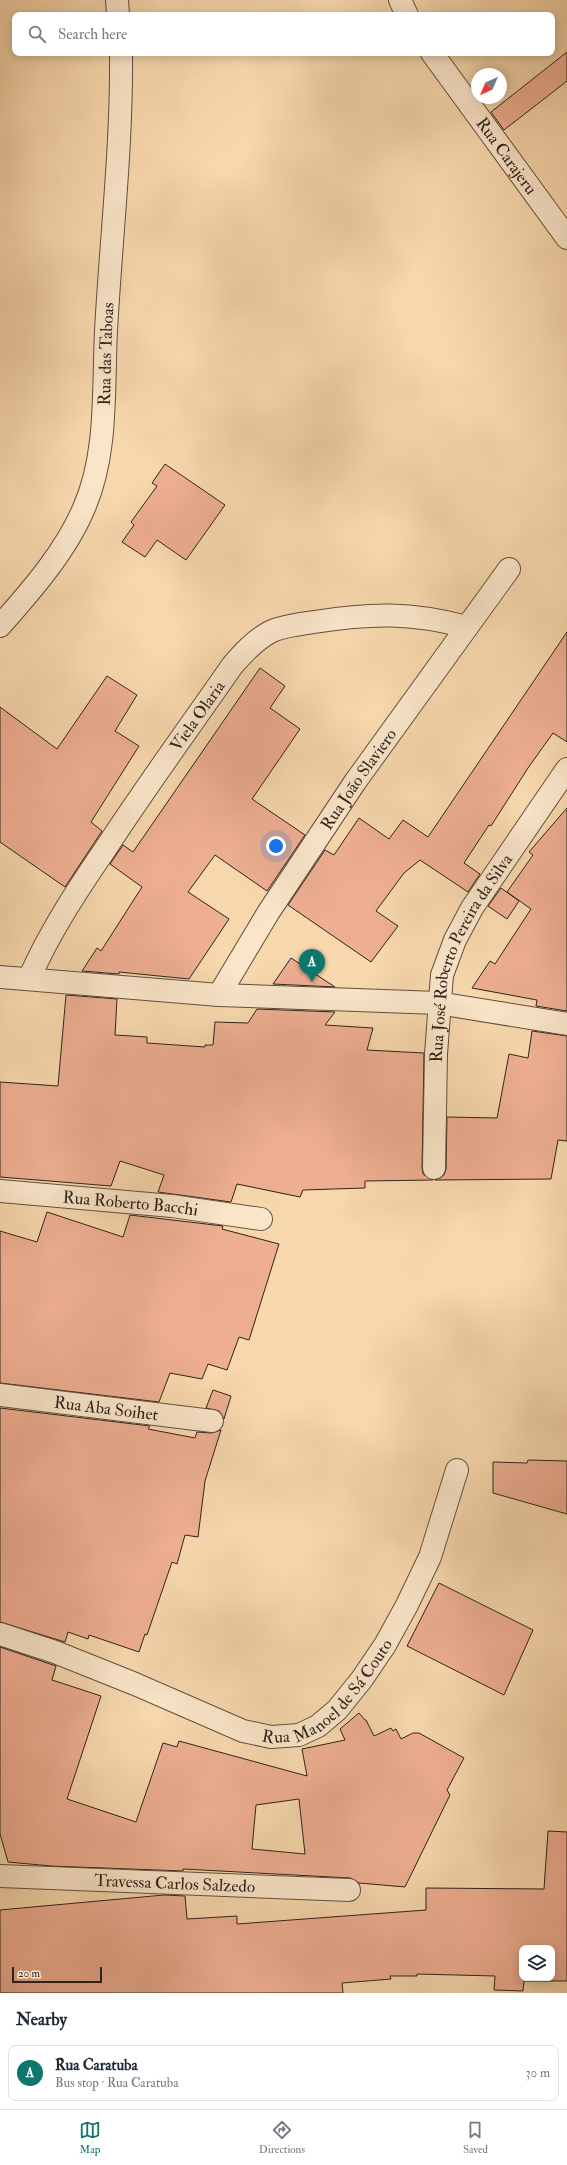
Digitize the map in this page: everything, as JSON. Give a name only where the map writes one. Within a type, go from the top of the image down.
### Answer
[{"type":"street","points":[[117,0],[118,12]]},
{"type":"street","points":[[400,0],[406,12]]},
{"type":"street","name":"Rua das Taboas","points":[[0,626],[42,574],[67,539],[84,508],[96,468],[103,428],[106,331],[122,105],[121,56]]},
{"type":"street","name":"Rua Carajeru","points":[[434,56],[567,238]]},
{"type":"street","name":"Rua João Slaviero","points":[[219,995],[268,913],[329,821],[509,570]]},
{"type":"street","name":"Viela Olaria","points":[[29,979],[57,923],[96,862],[137,800],[232,666],[247,648],[271,632],[358,615],[398,614],[435,618],[467,627]]},
{"type":"street","name":"Rua José Roberto Pereira da Silva","points":[[434,1168],[434,1103],[438,1003],[442,975],[455,940],[472,908],[567,769]]},
{"type":"street","points":[[0,977],[219,995],[438,1003],[567,1024]]},
{"type":"street","name":"Rua Roberto Bacchi","points":[[0,1191],[172,1206],[261,1220]]},
{"type":"street","name":"Rua Aba Soihet","points":[[0,1395],[212,1421]]},
{"type":"street","name":"Rua Manoel de Sá Couto","points":[[0,1634],[55,1652],[113,1675],[243,1731],[271,1737],[299,1735],[318,1726],[338,1710],[362,1679],[385,1645],[407,1605],[430,1557],[457,1470]]},
{"type":"street","name":"Travessa Carlos Salzedo","points":[[0,1876],[349,1890]]},
{"type":"building","points":[[567,52],[567,81],[504,130],[491,112],[501,104],[507,104],[507,99]]},
{"type":"building","points":[[165,464],[225,505],[186,560],[157,540],[145,557],[122,542],[134,525],[131,522],[157,486],[152,483]]},
{"type":"building","points":[[567,632],[567,742],[553,733],[528,768],[491,826],[489,825],[464,863],[480,874],[468,892],[420,860],[404,873],[376,911],[398,926],[371,962],[288,905],[325,850],[334,855],[359,818],[389,839],[403,820],[428,837]]},
{"type":"building","points":[[260,668],[285,686],[270,708],[300,729],[252,799],[305,835],[267,891],[215,855],[188,892],[229,919],[189,979],[119,972],[119,974],[82,971],[97,948],[101,951],[142,887],[110,864],[123,845],[133,852]]},
{"type":"building","points":[[107,676],[137,695],[115,731],[139,746],[91,822],[102,831],[65,887],[0,842],[0,707],[57,749]]},
{"type":"building","points":[[567,808],[567,1011],[536,1006],[537,1000],[472,988],[490,961],[495,964],[531,909],[507,892],[533,855],[529,852]]},
{"type":"building","points":[[501,888],[519,901],[507,919],[488,906]]},
{"type":"building","points":[[291,958],[335,987],[273,984]]},
{"type":"building","points":[[66,995],[117,999],[115,1035],[147,1037],[147,1043],[205,1047],[205,1045],[213,1045],[215,1022],[248,1023],[257,1009],[335,1012],[325,1025],[373,1028],[367,1050],[424,1053],[422,1168],[423,1174],[433,1180],[365,1181],[365,1188],[303,1190],[300,1197],[237,1184],[231,1202],[158,1192],[164,1175],[120,1161],[111,1186],[0,1177],[0,1082],[58,1086]]},
{"type":"building","points":[[532,1031],[567,1036],[567,1141],[558,1140],[551,1179],[435,1180],[444,1175],[446,1169],[447,1117],[497,1118],[509,1054],[528,1058]]},
{"type":"building","points":[[47,1212],[123,1237],[130,1215],[223,1226],[222,1229],[279,1244],[249,1340],[239,1337],[227,1370],[208,1364],[202,1379],[170,1373],[159,1402],[0,1383],[0,1231],[37,1242]]},
{"type":"building","points":[[213,1390],[231,1396],[224,1419],[219,1411],[206,1408]]},
{"type":"building","points":[[0,1408],[150,1426],[148,1429],[195,1438],[197,1432],[211,1433],[221,1430],[205,1481],[198,1537],[185,1535],[177,1564],[172,1562],[147,1635],[145,1634],[139,1652],[89,1635],[88,1639],[68,1632],[65,1642],[0,1622]]},
{"type":"building","points":[[528,1460],[567,1461],[567,1514],[493,1493],[493,1462],[527,1463]]},
{"type":"building","points":[[439,1583],[533,1630],[504,1695],[407,1646]]},
{"type":"building","points":[[0,1647],[56,1666],[52,1680],[101,1696],[67,1799],[136,1822],[163,1743],[177,1747],[179,1741],[307,1776],[302,1749],[345,1740],[340,1729],[359,1713],[366,1720],[374,1736],[391,1728],[393,1731],[396,1729],[401,1739],[413,1733],[419,1733],[464,1758],[447,1790],[450,1795],[405,1887],[359,1883],[350,1878],[183,1869],[183,1871],[51,1866],[8,1862],[0,1834]],"holes":[[[299,1799],[305,1854],[252,1849],[256,1805]]]},
{"type":"building","points":[[548,1831],[567,1832],[567,1981],[555,1981],[555,1945],[519,1945],[519,1981],[524,1981],[523,1991],[494,1990],[495,1976],[417,1974],[417,1976],[390,1976],[391,1979],[342,1983],[343,1993],[0,1993],[0,1910],[164,1895],[185,1896],[187,1919],[237,1916],[237,1924],[426,1910],[426,1888],[544,1889]]},
{"type":"place","name":"Rua Caratuba","points":[[312,982]]}]
